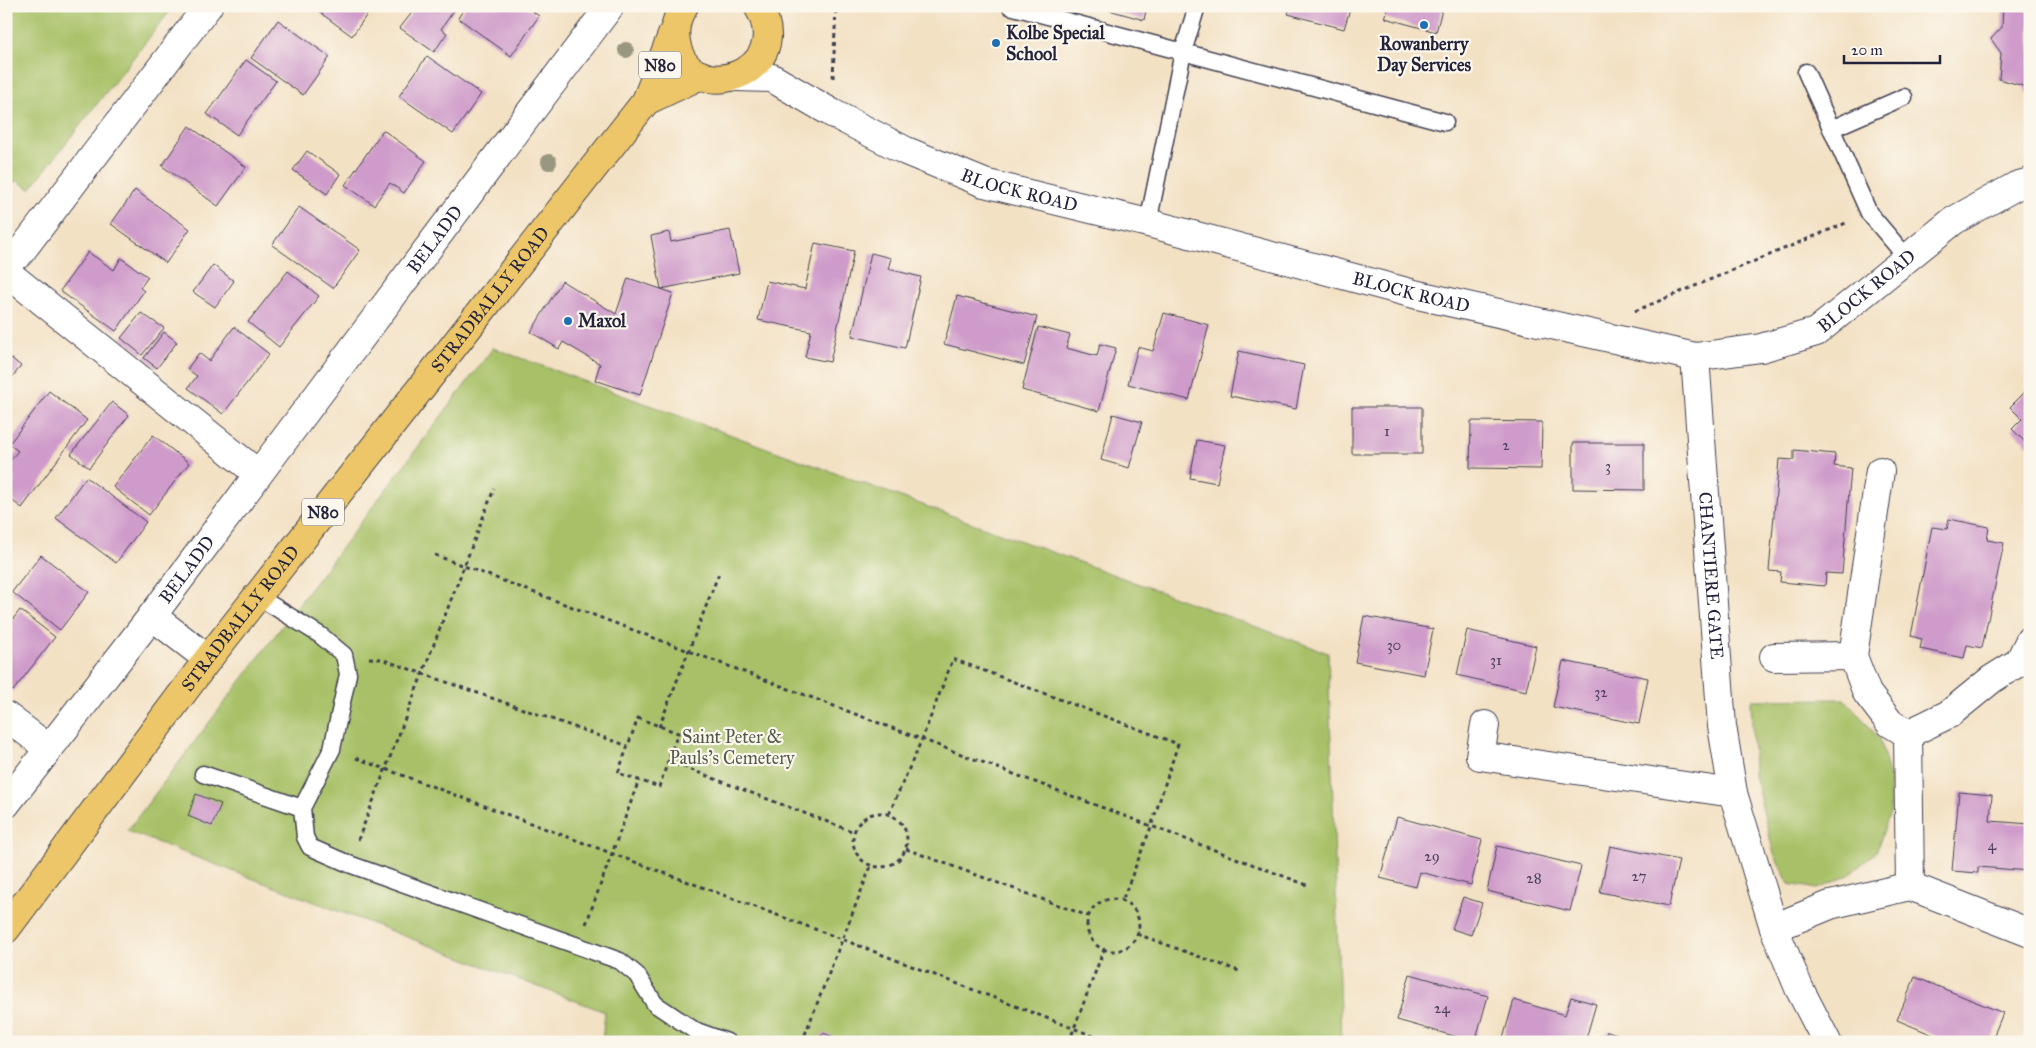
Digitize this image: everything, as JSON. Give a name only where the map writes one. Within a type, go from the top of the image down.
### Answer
[{"type":"main road","points":[[763,10],[768,36],[768,66]]},
{"type":"main road","name":"N80","points":[[679,18],[677,48],[686,64],[701,75],[718,80],[736,77],[752,68],[768,66]]},
{"type":"main road","name":"STRADBALLY ROAD","points":[[6,929],[208,659],[646,101],[679,18]]},
{"type":"main road","name":"STRADBALLY ROAD","points":[[646,101],[701,75]]},
{"type":"street","points":[[208,6],[13,263],[258,473]]},
{"type":"street","name":"BELADD","points":[[6,804],[152,616],[610,6]]},
{"type":"street","name":"BLOCK ROAD","points":[[768,66],[832,113],[906,151],[984,183],[1148,223],[1418,296],[1696,357],[1761,348],[1816,332],[1953,222],[2016,186],[2030,182]]},
{"type":"street","name":"CHANTIERE GATE","points":[[1696,357],[1722,726],[1733,793],[1774,928],[1799,988],[1827,1042]]},
{"type":"street","points":[[1880,471],[1853,656],[1868,693],[1890,723],[1908,734]]},
{"type":"street","name":"BELADD","points":[[152,616],[208,659]]},
{"type":"street","points":[[1908,734],[1949,714],[1992,679],[2019,662],[2030,640]]},
{"type":"street","points":[[1774,658],[1853,656]]},
{"type":"street","points":[[6,716],[48,748]]},
{"type":"street","points":[[1485,725],[1480,756],[1733,793]]},
{"type":"street","points":[[1908,734],[1910,886]]},
{"type":"street","points":[[1774,928],[1830,905],[1910,886],[2030,933]]},
{"type":"lane","points":[[1010,6],[1445,122]]},
{"type":"lane","points":[[1148,223],[1183,52],[1197,6]]},
{"type":"lane","points":[[1806,72],[1870,213],[1907,258]]},
{"type":"lane","points":[[1831,129],[1904,97]]},
{"type":"lane","points":[[257,596],[320,635],[344,654],[348,674],[332,749],[302,808],[305,837],[310,847],[349,864],[620,961],[637,975],[655,1004],[694,1030],[727,1042]]},
{"type":"lane","points":[[203,774],[302,808]]},
{"type":"path","points":[[832,113],[836,6]]},
{"type":"path","points":[[1630,313],[1870,213]]},
{"type":"path","points":[[349,864],[494,488]]},
{"type":"path","points":[[436,556],[1307,885]]},
{"type":"path","points":[[659,726],[719,573]]},
{"type":"path","points":[[344,654],[381,659],[628,746]]},
{"type":"path","points":[[889,814],[922,739],[953,659],[1178,744],[1151,826],[1122,901]]},
{"type":"path","points":[[638,718],[678,733],[659,788],[618,773],[628,746],[638,718]]},
{"type":"path","points":[[332,749],[844,940],[1109,1042]]},
{"type":"path","points":[[668,761],[854,832]]},
{"type":"path","points":[[578,946],[639,780]]},
{"type":"path","points":[[878,813],[889,814],[905,828],[907,838],[906,849],[892,865],[882,868],[871,866],[862,861],[855,852],[852,842],[854,832],[859,822],[868,816],[878,813]]},
{"type":"path","points":[[906,849],[1088,916]]},
{"type":"path","points":[[802,1042],[844,940],[871,866]]},
{"type":"path","points":[[1112,899],[1122,901],[1130,906],[1136,914],[1137,934],[1132,942],[1123,948],[1114,951],[1104,949],[1095,944],[1089,936],[1086,926],[1088,916],[1093,908],[1102,902],[1112,899]]},
{"type":"path","points":[[1137,934],[1239,971]]},
{"type":"path","points":[[1069,1042],[1104,949]]},
{"type":"green space","points":[[6,6],[174,6],[30,189],[16,180],[6,191]]},
{"type":"green space","name":"Saint Peter & Pauls's Cemetery","points":[[493,348],[1328,653],[1341,1042],[602,1042],[605,1012],[127,831]]},
{"type":"green space","points":[[1845,699],[1880,739],[1890,779],[1890,813],[1876,852],[1849,875],[1818,889],[1789,884],[1774,854],[1754,775],[1751,700]]},
{"type":"building","points":[[311,6],[373,6],[352,36]]},
{"type":"building","points":[[419,6],[451,6],[455,9],[441,29],[447,33],[434,52],[400,28]]},
{"type":"building","points":[[466,6],[525,6],[539,16],[511,56],[458,18]]},
{"type":"building","points":[[1095,6],[1147,6],[1144,20]]},
{"type":"building","name":"Rowanberry Day Services","points":[[1291,6],[1351,6],[1344,29],[1288,14]]},
{"type":"building","name":"Rowanberry Day Services","points":[[1443,6],[1436,32],[1385,18],[1388,9],[1381,7]]},
{"type":"building","points":[[2003,6],[2030,6],[2030,96],[2023,86],[1999,79],[2001,53],[1991,39],[2002,27]]},
{"type":"building","points":[[278,20],[330,57],[303,95],[251,58]]},
{"type":"building","points":[[427,56],[481,94],[453,134],[399,96]]},
{"type":"building","points":[[246,60],[276,81],[237,135],[207,114]]},
{"type":"building","points":[[189,126],[246,167],[218,206],[162,166]]},
{"type":"building","points":[[383,130],[426,161],[404,193],[390,183],[374,205],[345,185]]},
{"type":"building","points":[[307,151],[340,174],[327,194],[293,170]]},
{"type":"building","points":[[135,190],[190,229],[166,263],[111,224]]},
{"type":"building","points":[[299,207],[360,250],[333,288],[272,245]]},
{"type":"building","points":[[730,230],[739,273],[661,289],[651,236],[669,232],[671,242]]},
{"type":"building","points":[[815,243],[854,251],[830,362],[805,357],[811,331],[758,320],[767,281],[805,289]]},
{"type":"building","points":[[88,252],[114,270],[121,258],[148,277],[140,288],[144,291],[116,331],[60,291]]},
{"type":"building","points":[[871,253],[891,258],[888,269],[921,277],[905,348],[852,336]]},
{"type":"building","points":[[213,265],[234,281],[215,307],[193,292]]},
{"type":"building","points":[[288,271],[319,296],[279,347],[248,322]]},
{"type":"building","points":[[628,278],[673,293],[640,395],[595,380],[600,364],[563,342],[559,349],[531,332],[562,281],[616,314]]},
{"type":"building","points":[[957,296],[1037,317],[1024,365],[944,344]]},
{"type":"building","points":[[141,313],[164,328],[142,355],[121,338]]},
{"type":"building","points":[[1164,313],[1209,325],[1189,400],[1128,384],[1138,347],[1153,351]]},
{"type":"building","points":[[234,327],[269,354],[223,414],[188,388],[197,376],[187,369],[199,353],[209,361]]},
{"type":"building","points":[[1038,327],[1070,335],[1066,348],[1097,356],[1100,344],[1116,348],[1099,411],[1022,390]]},
{"type":"building","points":[[164,332],[177,342],[157,368],[144,358]]},
{"type":"building","points":[[1239,351],[1304,365],[1296,409],[1230,396]]},
{"type":"building","points":[[6,354],[21,366],[6,385]]},
{"type":"building","points":[[2030,387],[2030,447],[2012,429],[2022,419],[2010,407]]},
{"type":"building","points":[[49,391],[87,420],[22,508],[6,496],[6,465],[18,451],[9,444]]},
{"type":"building","points":[[112,402],[129,415],[89,468],[71,454]]},
{"type":"building","points":[[1352,407],[1422,407],[1422,454],[1352,454]]},
{"type":"building","points":[[1113,414],[1142,422],[1129,468],[1101,460]]},
{"type":"building","points":[[1471,421],[1542,422],[1541,469],[1470,468]]},
{"type":"building","points":[[153,435],[189,463],[149,515],[113,487]]},
{"type":"building","points":[[1197,440],[1225,445],[1217,483],[1190,478]]},
{"type":"building","points":[[1573,443],[1644,443],[1644,490],[1573,489]]},
{"type":"building","points":[[1794,450],[1835,454],[1834,466],[1851,468],[1842,574],[1826,573],[1825,586],[1780,582],[1781,572],[1769,571],[1779,459],[1794,460]]},
{"type":"building","points":[[86,477],[146,522],[116,563],[56,518]]},
{"type":"building","points":[[1949,519],[1989,527],[1987,540],[2004,543],[1982,648],[1967,645],[1964,658],[1920,649],[1922,639],[1911,636],[1932,527],[1947,529]]},
{"type":"building","points":[[41,555],[89,592],[60,630],[12,592]]},
{"type":"building","points":[[20,610],[55,637],[13,691],[6,686],[6,628]]},
{"type":"building","points":[[1364,616],[1433,629],[1424,675],[1355,662]]},
{"type":"building","points":[[1467,630],[1536,646],[1526,691],[1457,675]]},
{"type":"building","points":[[1563,661],[1648,678],[1639,724],[1553,707]]},
{"type":"building","points":[[1959,792],[1992,795],[1990,821],[2030,824],[2030,871],[1978,867],[1978,873],[1952,871]]},
{"type":"building","points":[[196,794],[221,804],[212,826],[188,816]]},
{"type":"building","points":[[1397,817],[1482,840],[1471,885],[1420,872],[1416,887],[1380,878]]},
{"type":"building","points":[[1497,846],[1581,866],[1570,911],[1487,891]]},
{"type":"building","points":[[1610,846],[1679,860],[1669,906],[1600,892]]},
{"type":"building","points":[[1463,897],[1482,903],[1471,935],[1452,929]]},
{"type":"building","points":[[1410,974],[1488,996],[1475,1042],[1397,1020]]},
{"type":"building","points":[[1915,977],[2003,1013],[1991,1042],[1950,1042],[1897,1020]]},
{"type":"building","points":[[1571,997],[1596,1004],[1585,1042],[1502,1042],[1514,1000],[1565,1015]]},
{"type":"building","points":[[1607,1031],[1641,1041],[1641,1042],[1604,1042]]},
{"type":"building","points":[[823,1033],[847,1042],[819,1042]]},
{"type":"place","name":"Rowanberry Day Services","points":[[1424,25]]},
{"type":"place","name":"Kolbe Special School","points":[[996,43]]},
{"type":"place","name":"Maxol","points":[[568,321]]}]
